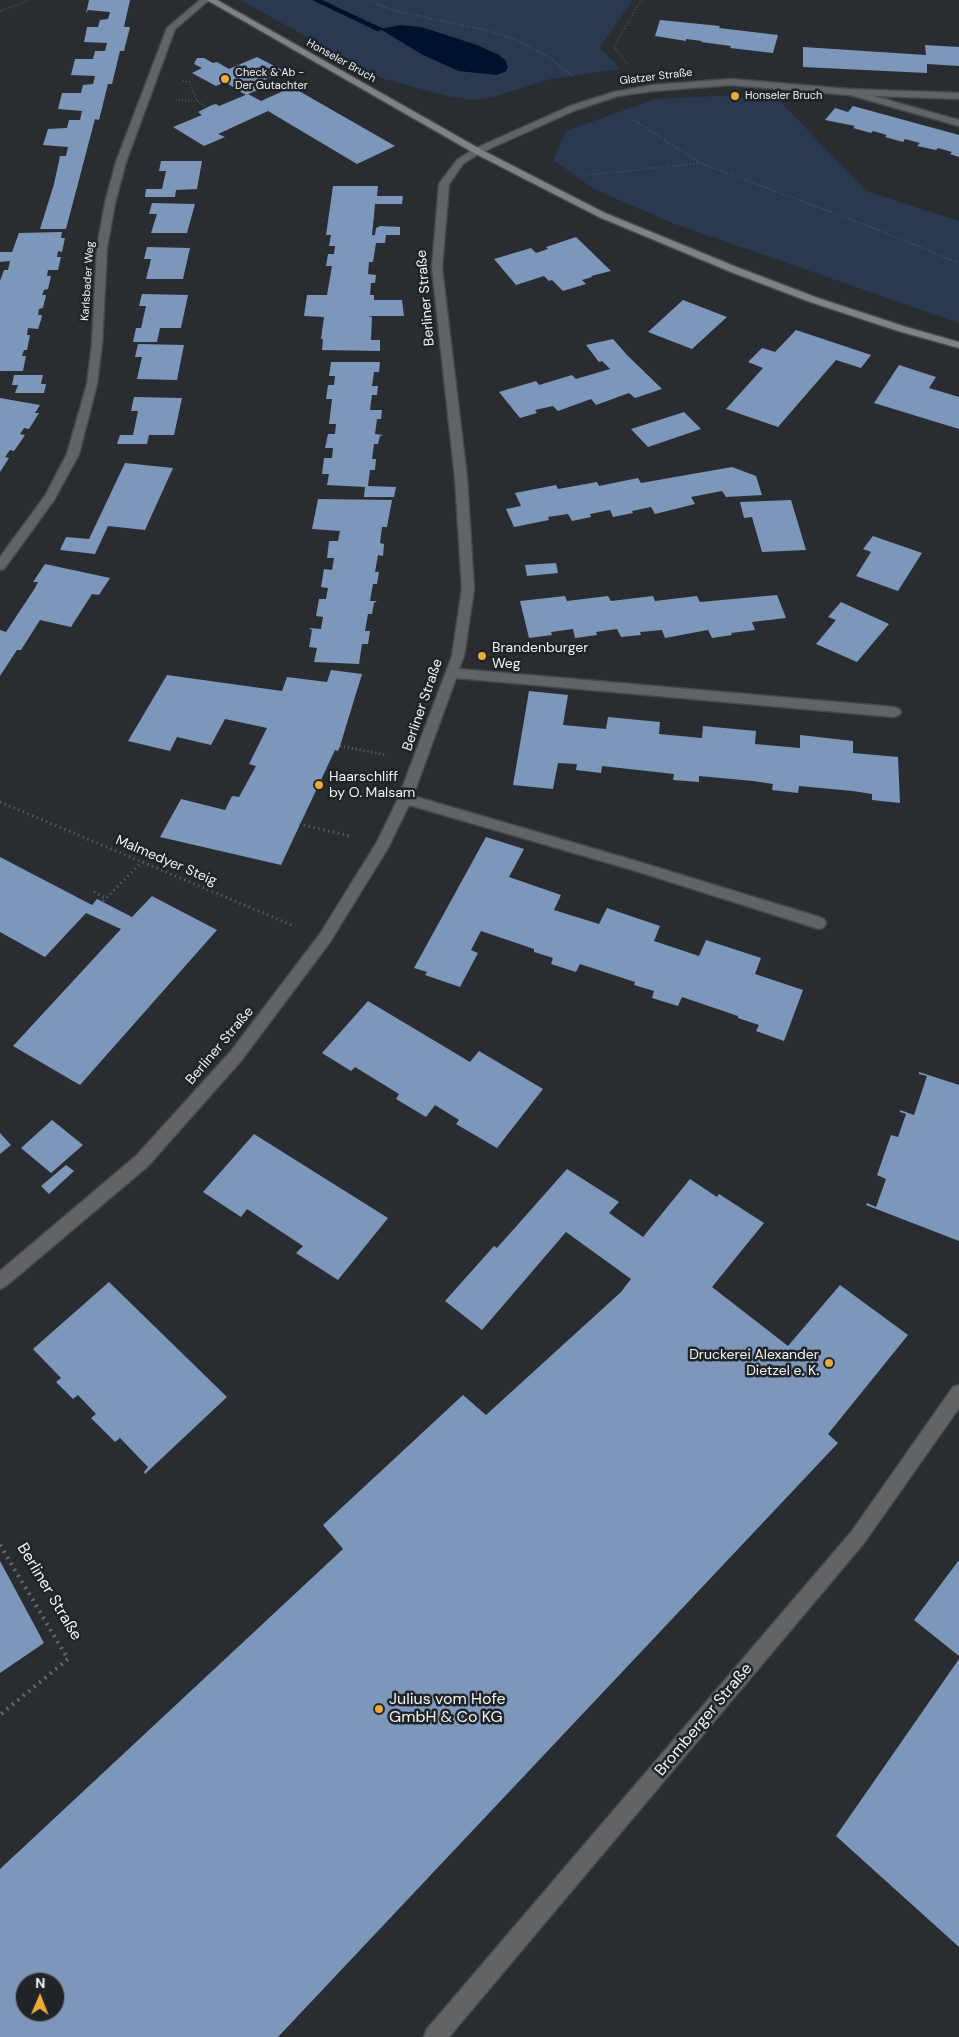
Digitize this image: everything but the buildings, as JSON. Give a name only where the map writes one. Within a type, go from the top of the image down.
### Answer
[{"type":"street","name":"Karlsbader Weg","points":[[0,566],[50,497],[73,454],[92,384],[97,344],[102,248],[120,162],[170,28],[205,0]]},
{"type":"street","name":"Honseler Bruch","points":[[212,0],[477,152],[602,215],[744,273],[885,323],[959,345]]},
{"type":"street","name":"Glatzer Straße","points":[[477,152],[572,108],[617,94],[652,88],[731,82],[849,92],[959,96]]},
{"type":"street","name":"Glatzer Straße","points":[[849,92],[959,123]]},
{"type":"street","name":"Berliner Straße","points":[[0,1282],[142,1160],[236,1056],[324,938],[383,844],[405,799],[458,656],[468,589],[460,478],[437,268],[444,184],[460,162],[477,152]]},
{"type":"street","points":[[451,673],[894,712]]},
{"type":"street","points":[[405,799],[636,866],[819,923]]},
{"type":"street","name":"Bromberger Straße","points":[[435,2037],[858,1537],[959,1393]]},
{"type":"path","points":[[0,11],[30,0]]},
{"type":"path","points":[[368,0],[392,10],[485,30],[514,39],[550,58],[600,99],[700,163],[871,227],[959,263]]},
{"type":"path","points":[[644,0],[640,2],[614,48],[652,88]]},
{"type":"path","points":[[181,100],[198,101],[207,107]]},
{"type":"path","points":[[560,193],[590,174],[700,163]]},
{"type":"path","name":"Berliner Straße","points":[[340,746],[382,754]]},
{"type":"path","name":"Malmedyer Steig","points":[[0,802],[324,938]]},
{"type":"path","points":[[299,824],[344,835]]},
{"type":"path","points":[[94,892],[104,900],[142,862]]},
{"type":"path","name":"Berliner Straße","points":[[0,1544],[68,1659],[0,1715]]},
{"type":"shaded area","points":[[240,0],[633,0],[600,47],[620,69],[550,79],[493,97],[472,100],[447,96],[381,78]]},
{"type":"shaded area","points":[[400,25],[421,27],[477,45],[499,55],[505,60],[508,67],[505,72],[496,75],[459,71],[423,55],[380,29]]},
{"type":"shaded area","points":[[716,96],[777,98],[866,191],[959,221],[959,323],[672,223],[594,189],[553,160],[566,131],[655,99]]},
{"type":"waterway","points":[[316,0],[380,29]]},
{"type":"place","name":"Check & Ab - Der Gutachter","points":[[225,79]]},
{"type":"place","name":"Honseler Bruch","points":[[735,96]]},
{"type":"place","name":"Brandenburger Weg","points":[[482,656]]},
{"type":"place","name":"Haarschliff by O. Malsam","points":[[319,785]]},
{"type":"place","name":"Druckerei Alexander Dietzel e. K.","points":[[829,1363]]},
{"type":"place","name":"Julius vom Hofe GmbH & Co KG","points":[[379,1709]]}]
